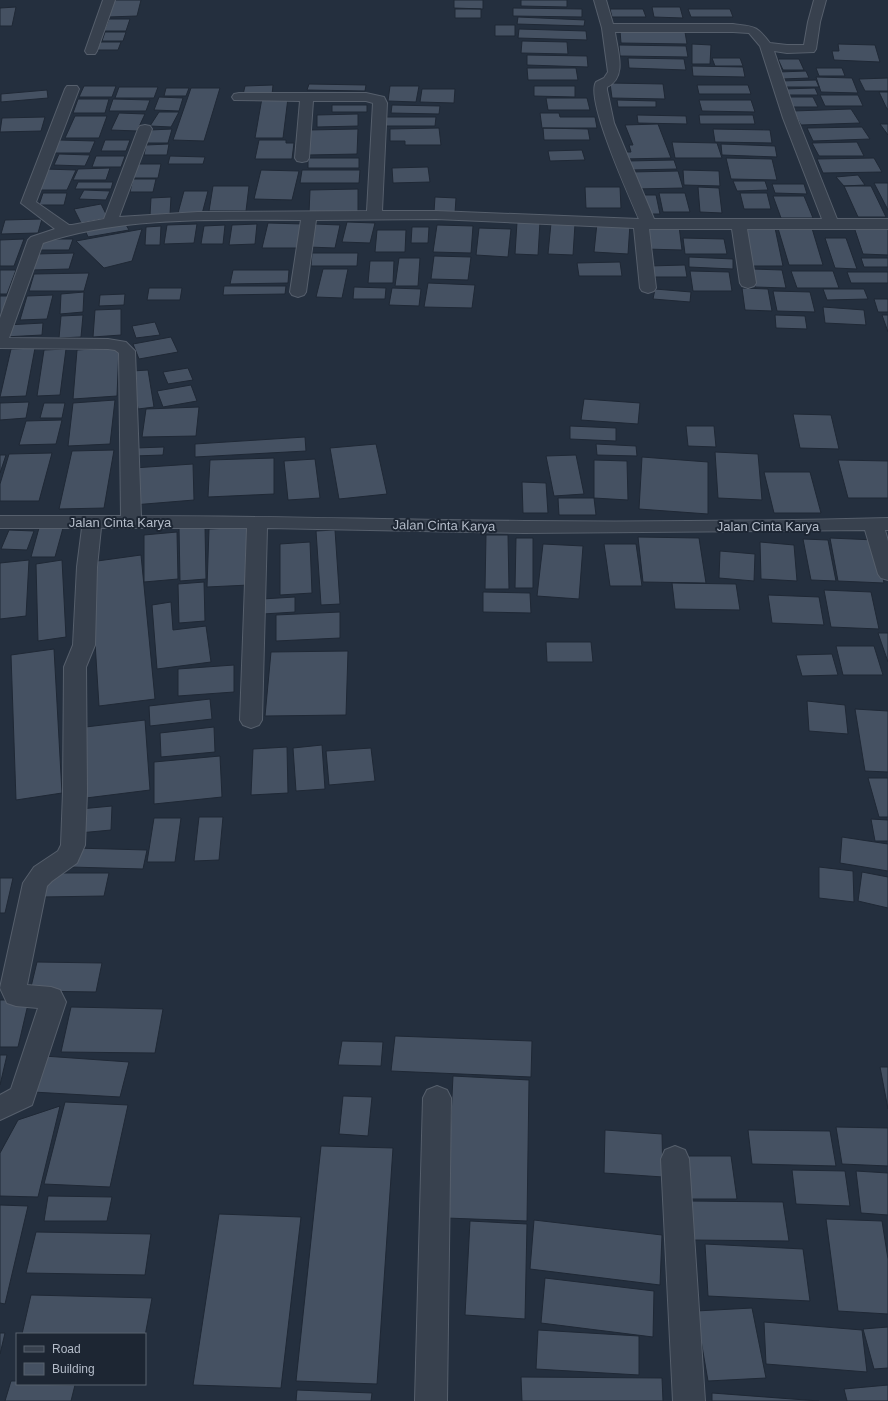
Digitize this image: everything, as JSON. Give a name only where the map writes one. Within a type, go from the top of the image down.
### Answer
[{"type":"street","points":[[91,51],[109,0]]},
{"type":"street","points":[[600,0],[608,28],[614,72],[609,81],[601,85],[600,90],[607,123],[644,224],[648,288]]},
{"type":"street","points":[[766,46],[787,49],[810,49],[814,22],[820,0]]},
{"type":"street","points":[[608,28],[745,29],[756,33],[766,46],[790,118],[831,224]]},
{"type":"street","points":[[69,229],[61,227],[28,203],[72,89]]},
{"type":"street","points":[[239,97],[366,97],[379,100],[374,216]]},
{"type":"street","points":[[302,158],[307,97]]},
{"type":"street","points":[[110,222],[145,129]]},
{"type":"street","points":[[131,523],[127,351],[120,346],[108,344],[0,342],[36,240],[69,229],[110,222],[198,216],[436,215],[644,224],[888,224]]},
{"type":"street","points":[[298,292],[309,216]]},
{"type":"street","points":[[739,225],[748,283]]},
{"type":"street","name":"Jalan Cinta Karya","points":[[0,522],[257,522],[524,526],[792,526],[880,524]]},
{"type":"street","points":[[0,1108],[22,1097],[53,1002],[50,998],[16,995],[13,988],[36,883],[43,874],[68,857],[73,845],[75,792],[75,667],[84,645],[87,567],[92,522]]},
{"type":"street","points":[[251,720],[257,522]]},
{"type":"street","points":[[880,524],[888,574]]},
{"type":"street","points":[[431,1401],[437,1098]]},
{"type":"street","points":[[675,1159],[689,1401]]},
{"type":"building","points":[[113,0],[141,0],[137,16],[108,17]]},
{"type":"building","points":[[454,0],[483,0],[483,9],[454,8]]},
{"type":"building","points":[[521,0],[567,0],[567,7],[521,6]]},
{"type":"building","points":[[16,7],[12,26],[0,26],[0,8]]},
{"type":"building","points":[[652,7],[680,7],[683,18],[654,17]]},
{"type":"building","points":[[513,8],[582,9],[582,17],[513,16]]},
{"type":"building","points":[[455,9],[481,9],[481,18],[455,18]]},
{"type":"building","points":[[610,9],[643,9],[646,17],[612,17]]},
{"type":"building","points":[[688,9],[730,9],[733,17],[691,17]]},
{"type":"building","points":[[518,17],[585,20],[584,26],[517,24]]},
{"type":"building","points":[[109,19],[130,19],[126,31],[104,31]]},
{"type":"building","points":[[495,25],[515,25],[515,36],[495,36]]},
{"type":"building","points":[[519,29],[586,31],[587,40],[518,38]]},
{"type":"building","points":[[620,31],[685,32],[687,44],[621,43]]},
{"type":"building","points":[[105,32],[126,32],[123,41],[102,41]]},
{"type":"building","points":[[522,41],[567,42],[568,54],[521,53]]},
{"type":"building","points":[[100,42],[121,42],[118,50],[97,50]]},
{"type":"building","points":[[692,44],[711,45],[710,64],[692,64]]},
{"type":"building","points":[[838,44],[875,45],[880,62],[834,60],[832,51],[839,51]]},
{"type":"building","points":[[619,45],[686,46],[688,57],[620,56]]},
{"type":"building","points":[[527,55],[587,56],[588,67],[527,65]]},
{"type":"building","points":[[628,58],[684,59],[686,70],[629,68]]},
{"type":"building","points":[[712,58],[740,58],[743,66],[715,66]]},
{"type":"building","points":[[778,59],[799,59],[804,70],[783,70]]},
{"type":"building","points":[[692,66],[743,67],[745,77],[693,76]]},
{"type":"building","points":[[527,68],[576,68],[578,80],[528,80]]},
{"type":"building","points":[[816,68],[842,68],[845,76],[819,76]]},
{"type":"building","points":[[806,71],[809,78],[782,79],[779,72]]},
{"type":"building","points":[[816,77],[852,78],[858,93],[821,92]]},
{"type":"building","points":[[888,78],[888,91],[865,91],[859,79]]},
{"type":"building","points":[[816,80],[819,87],[783,87],[780,81]]},
{"type":"building","points":[[610,83],[663,84],[665,99],[612,98]]},
{"type":"building","points":[[309,84],[366,85],[365,91],[307,90]]},
{"type":"building","points":[[273,85],[272,95],[243,95],[245,86]]},
{"type":"building","points":[[697,85],[748,85],[751,94],[699,94]]},
{"type":"building","points":[[84,86],[116,86],[112,97],[79,97]]},
{"type":"building","points":[[390,86],[419,86],[416,102],[388,101]]},
{"type":"building","points":[[534,86],[575,86],[575,97],[534,96]]},
{"type":"building","points":[[119,87],[158,87],[154,98],[115,98]]},
{"type":"building","points":[[166,88],[189,88],[186,96],[164,96]]},
{"type":"building","points":[[191,88],[220,88],[204,141],[173,140]]},
{"type":"building","points":[[815,88],[818,95],[787,95],[784,89]]},
{"type":"building","points":[[422,89],[455,89],[454,103],[420,102]]},
{"type":"building","points":[[47,90],[48,98],[1,102],[1,94]]},
{"type":"building","points":[[879,92],[888,92],[888,109],[887,109]]},
{"type":"building","points":[[820,95],[858,95],[863,106],[825,106]]},
{"type":"building","points":[[159,97],[183,98],[179,111],[154,110]]},
{"type":"building","points":[[784,97],[813,97],[818,107],[789,107]]},
{"type":"building","points":[[262,98],[288,98],[283,138],[255,138]]},
{"type":"building","points":[[546,98],[587,98],[590,110],[548,110]]},
{"type":"building","points":[[78,99],[109,99],[105,113],[73,113]]},
{"type":"building","points":[[113,99],[150,100],[146,111],[109,111]]},
{"type":"building","points":[[617,100],[656,101],[656,107],[618,107]]},
{"type":"building","points":[[699,100],[751,100],[755,112],[702,111]]},
{"type":"building","points":[[332,105],[367,105],[367,112],[332,112]]},
{"type":"building","points":[[392,105],[440,106],[439,114],[391,113]]},
{"type":"building","points":[[851,109],[860,123],[801,125],[793,111]]},
{"type":"building","points":[[159,112],[179,112],[171,127],[150,126]]},
{"type":"building","points":[[119,113],[145,114],[137,131],[111,130]]},
{"type":"building","points":[[540,113],[559,113],[560,117],[595,117],[597,128],[542,128]]},
{"type":"building","points":[[358,114],[358,126],[317,127],[317,115]]},
{"type":"building","points":[[637,115],[686,116],[687,124],[638,123]]},
{"type":"building","points":[[699,115],[753,115],[755,124],[700,124]]},
{"type":"building","points":[[75,116],[107,116],[99,138],[65,138]]},
{"type":"building","points":[[45,117],[41,131],[0,132],[2,118]]},
{"type":"building","points":[[386,117],[436,117],[435,126],[385,126]]},
{"type":"building","points":[[658,124],[671,158],[624,159],[622,152],[631,152],[629,145],[633,145],[625,125]]},
{"type":"building","points":[[880,124],[888,124],[888,135]]},
{"type":"building","points":[[862,127],[870,139],[813,141],[807,128]]},
{"type":"building","points":[[439,128],[441,145],[405,145],[405,141],[390,141],[390,129]]},
{"type":"building","points":[[543,128],[588,129],[590,140],[544,140]]},
{"type":"building","points":[[172,129],[168,143],[147,143],[150,130]]},
{"type":"building","points":[[358,129],[357,154],[308,155],[309,130]]},
{"type":"building","points":[[713,129],[770,130],[772,143],[715,142]]},
{"type":"building","points":[[59,140],[95,141],[90,153],[54,153]]},
{"type":"building","points":[[105,140],[130,140],[126,151],[101,151]]},
{"type":"building","points":[[259,140],[286,140],[286,143],[294,143],[292,159],[255,159]]},
{"type":"building","points":[[672,142],[717,143],[722,158],[675,158]]},
{"type":"building","points":[[857,142],[864,156],[819,156],[812,143]]},
{"type":"building","points":[[169,144],[167,155],[144,155],[146,145]]},
{"type":"building","points":[[721,144],[775,146],[777,157],[722,155]]},
{"type":"building","points":[[582,150],[585,160],[550,161],[548,151]]},
{"type":"building","points":[[59,154],[90,155],[85,166],[54,165]]},
{"type":"building","points":[[96,156],[125,156],[121,167],[92,167]]},
{"type":"building","points":[[170,156],[205,157],[203,164],[168,164]]},
{"type":"building","points":[[308,158],[359,158],[359,168],[308,168]]},
{"type":"building","points":[[726,158],[772,159],[777,180],[731,179]]},
{"type":"building","points":[[874,158],[882,172],[823,173],[817,159]]},
{"type":"building","points":[[674,160],[677,169],[630,170],[628,161]]},
{"type":"building","points":[[137,164],[161,164],[158,178],[133,178]]},
{"type":"building","points":[[428,167],[430,182],[393,183],[392,168]]},
{"type":"building","points":[[110,168],[106,180],[73,180],[78,169]]},
{"type":"building","points":[[45,169],[76,170],[67,190],[35,190]]},
{"type":"building","points":[[261,170],[299,171],[292,200],[254,199]]},
{"type":"building","points":[[302,170],[360,170],[359,183],[300,183]]},
{"type":"building","points":[[683,170],[719,171],[720,186],[684,185]]},
{"type":"building","points":[[678,171],[683,188],[635,189],[631,172]]},
{"type":"building","points":[[858,175],[865,185],[844,186],[836,177]]},
{"type":"building","points":[[133,179],[156,179],[153,192],[130,192]]},
{"type":"building","points":[[733,181],[765,181],[768,190],[737,191]]},
{"type":"building","points":[[78,182],[113,182],[111,189],[75,189]]},
{"type":"building","points":[[874,183],[888,183],[888,210]]},
{"type":"building","points":[[772,184],[804,184],[807,194],[775,193]]},
{"type":"building","points":[[213,186],[249,186],[246,211],[209,211]]},
{"type":"building","points":[[844,186],[871,186],[886,217],[858,217]]},
{"type":"building","points":[[585,187],[620,187],[621,208],[586,208]]},
{"type":"building","points":[[698,187],[719,188],[722,213],[700,212]]},
{"type":"building","points":[[358,189],[358,212],[309,213],[310,190]]},
{"type":"building","points":[[84,190],[110,191],[106,200],[79,199]]},
{"type":"building","points":[[184,191],[208,191],[202,214],[178,213]]},
{"type":"building","points":[[43,193],[67,193],[64,205],[39,205]]},
{"type":"building","points":[[659,193],[685,193],[690,212],[663,212]]},
{"type":"building","points":[[740,193],[767,193],[771,209],[744,209]]},
{"type":"building","points":[[642,195],[656,195],[660,214],[646,214]]},
{"type":"building","points":[[773,196],[804,196],[813,218],[781,218]]},
{"type":"building","points":[[171,197],[170,214],[150,215],[151,198]]},
{"type":"building","points":[[435,197],[456,198],[455,213],[434,212]]},
{"type":"building","points":[[101,204],[108,218],[81,223],[74,209]]},
{"type":"building","points":[[42,219],[38,233],[1,234],[5,220]]},
{"type":"building","points":[[347,222],[375,223],[370,243],[342,242]]},
{"type":"building","points":[[517,222],[540,222],[538,255],[515,254]]},
{"type":"building","points":[[125,223],[129,230],[88,237],[85,230]]},
{"type":"building","points":[[268,223],[303,224],[298,248],[262,248]]},
{"type":"building","points":[[551,223],[575,224],[573,255],[548,254]]},
{"type":"building","points":[[597,223],[630,224],[628,254],[594,252]]},
{"type":"building","points":[[197,224],[194,243],[164,244],[167,225]]},
{"type":"building","points":[[257,224],[255,244],[229,245],[232,225]]},
{"type":"building","points":[[314,224],[340,225],[335,248],[308,247]]},
{"type":"building","points":[[225,225],[223,244],[201,244],[204,226]]},
{"type":"building","points":[[437,225],[473,226],[471,253],[433,252]]},
{"type":"building","points":[[777,225],[811,225],[823,265],[789,265]]},
{"type":"building","points":[[161,226],[160,245],[145,245],[146,227]]},
{"type":"building","points":[[643,226],[679,226],[682,250],[645,249]]},
{"type":"building","points":[[412,227],[429,227],[428,243],[411,243]]},
{"type":"building","points":[[744,227],[775,228],[783,266],[751,266]]},
{"type":"building","points":[[854,227],[888,227],[888,255],[863,254]]},
{"type":"building","points":[[479,228],[511,229],[508,257],[476,255]]},
{"type":"building","points":[[142,229],[132,261],[104,268],[76,241]]},
{"type":"building","points":[[377,230],[406,230],[405,252],[375,252]]},
{"type":"building","points":[[683,238],[724,239],[727,254],[685,254]]},
{"type":"building","points":[[825,238],[846,238],[857,269],[835,268]]},
{"type":"building","points":[[24,239],[14,266],[0,266],[0,240]]},
{"type":"building","points":[[38,239],[73,239],[69,250],[34,250]]},
{"type":"building","points":[[74,253],[69,269],[31,270],[36,254]]},
{"type":"building","points":[[312,253],[358,253],[357,266],[311,266]]},
{"type":"building","points":[[434,256],[471,257],[468,280],[431,279]]},
{"type":"building","points":[[689,257],[733,259],[733,269],[689,267]]},
{"type":"building","points":[[399,258],[420,258],[418,286],[395,286]]},
{"type":"building","points":[[861,258],[888,258],[888,267],[864,267]]},
{"type":"building","points":[[370,261],[394,261],[393,283],[368,283]]},
{"type":"building","points":[[620,262],[622,276],[579,276],[577,263]]},
{"type":"building","points":[[685,265],[687,277],[651,277],[649,266]]},
{"type":"building","points":[[323,269],[348,269],[342,298],[316,297]]},
{"type":"building","points":[[752,269],[782,270],[786,288],[755,287]]},
{"type":"building","points":[[0,270],[16,270],[7,294],[0,294]]},
{"type":"building","points":[[233,270],[289,270],[288,283],[230,284]]},
{"type":"building","points":[[690,271],[729,272],[732,291],[693,291]]},
{"type":"building","points":[[791,271],[833,271],[839,288],[797,288]]},
{"type":"building","points":[[847,272],[888,272],[888,283],[851,283]]},
{"type":"building","points":[[89,273],[84,291],[29,291],[34,274]]},
{"type":"building","points":[[428,283],[475,285],[472,308],[424,307]]},
{"type":"building","points":[[224,286],[286,286],[285,294],[223,295]]},
{"type":"building","points":[[354,287],[386,288],[385,299],[353,299]]},
{"type":"building","points":[[149,288],[182,288],[180,300],[147,300]]},
{"type":"building","points":[[392,288],[421,289],[419,306],[389,305]]},
{"type":"building","points":[[742,288],[768,289],[772,311],[745,310]]},
{"type":"building","points":[[655,289],[691,292],[690,302],[653,299]]},
{"type":"building","points":[[823,289],[864,289],[868,299],[827,300]]},
{"type":"building","points":[[773,291],[810,292],[815,312],[777,311]]},
{"type":"building","points":[[84,292],[83,312],[60,314],[61,294]]},
{"type":"building","points":[[125,294],[124,305],[99,306],[100,295]]},
{"type":"building","points":[[53,295],[47,319],[20,320],[27,296]]},
{"type":"building","points":[[0,296],[13,296],[5,315],[0,315]]},
{"type":"building","points":[[874,299],[888,299],[888,312],[878,312]]},
{"type":"building","points":[[823,307],[864,310],[866,325],[825,323]]},
{"type":"building","points":[[121,309],[121,335],[93,337],[95,310]]},
{"type":"building","points":[[83,315],[81,337],[59,338],[61,316]]},
{"type":"building","points":[[775,315],[805,316],[807,329],[776,328]]},
{"type":"building","points":[[882,315],[888,315],[888,332]]},
{"type":"building","points":[[155,322],[160,335],[136,338],[132,326]]},
{"type":"building","points":[[43,323],[42,335],[4,337],[6,325]]},
{"type":"building","points":[[171,337],[178,352],[139,359],[133,344]]},
{"type":"building","points":[[119,347],[117,396],[73,399],[77,350]]},
{"type":"building","points":[[35,348],[26,396],[0,397],[11,349]]},
{"type":"building","points":[[66,349],[60,395],[37,396],[44,350]]},
{"type":"building","points":[[188,368],[193,380],[168,384],[163,372]]},
{"type":"building","points":[[148,370],[154,407],[138,409],[132,371]]},
{"type":"building","points":[[191,385],[197,401],[163,407],[157,391]]},
{"type":"building","points":[[584,399],[640,403],[638,424],[581,420]]},
{"type":"building","points":[[115,400],[110,444],[68,446],[73,403]]},
{"type":"building","points":[[29,402],[26,418],[0,420],[0,403]]},
{"type":"building","points":[[44,403],[65,403],[62,418],[40,418]]},
{"type":"building","points":[[199,407],[196,436],[142,437],[146,409]]},
{"type":"building","points":[[793,414],[831,415],[839,449],[800,448]]},
{"type":"building","points":[[62,420],[56,444],[19,445],[26,421]]},
{"type":"building","points":[[570,426],[616,428],[616,441],[570,439]]},
{"type":"building","points":[[686,426],[714,426],[716,447],[688,446]]},
{"type":"building","points":[[305,437],[306,451],[195,457],[195,444]]},
{"type":"building","points":[[376,444],[387,494],[339,499],[330,448]]},
{"type":"building","points":[[596,444],[636,446],[637,456],[597,455]]},
{"type":"building","points":[[164,447],[163,455],[134,456],[135,448]]},
{"type":"building","points":[[114,450],[104,508],[59,509],[72,451]]},
{"type":"building","points":[[715,452],[758,454],[762,500],[718,498]]},
{"type":"building","points":[[52,453],[39,501],[0,501],[0,484],[9,454]]},
{"type":"building","points":[[0,455],[6,455],[0,473]]},
{"type":"building","points":[[576,455],[584,494],[554,496],[546,456]]},
{"type":"building","points":[[642,457],[708,462],[708,514],[639,509]]},
{"type":"building","points":[[274,458],[274,494],[208,497],[210,460]]},
{"type":"building","points":[[315,459],[320,498],[288,500],[284,461]]},
{"type":"building","points":[[594,460],[627,461],[628,500],[594,498]]},
{"type":"building","points":[[838,460],[888,461],[888,498],[848,498]]},
{"type":"building","points":[[193,464],[194,500],[133,505],[133,468]]},
{"type":"building","points":[[764,472],[810,472],[821,513],[774,513]]},
{"type":"building","points":[[522,482],[546,483],[548,513],[523,513]]},
{"type":"building","points":[[558,498],[594,498],[596,515],[559,515]]},
{"type":"building","points":[[205,526],[206,579],[180,581],[179,528]]},
{"type":"building","points":[[250,527],[249,585],[207,587],[209,529]]},
{"type":"building","points":[[39,528],[63,528],[55,557],[31,557]]},
{"type":"building","points":[[9,530],[34,531],[27,550],[1,549]]},
{"type":"building","points":[[335,530],[340,604],[321,605],[316,531]]},
{"type":"building","points":[[177,532],[178,579],[144,582],[144,535]]},
{"type":"building","points":[[486,535],[508,535],[509,589],[485,589]]},
{"type":"building","points":[[638,537],[699,538],[706,583],[643,582]]},
{"type":"building","points":[[516,538],[533,538],[533,588],[515,588]]},
{"type":"building","points":[[830,538],[875,540],[884,583],[838,581]]},
{"type":"building","points":[[803,539],[828,540],[836,581],[811,580]]},
{"type":"building","points":[[310,542],[312,593],[280,595],[280,544]]},
{"type":"building","points":[[760,542],[794,545],[797,581],[761,579]]},
{"type":"building","points":[[543,544],[583,546],[579,599],[537,596]]},
{"type":"building","points":[[604,544],[636,544],[642,586],[610,586]]},
{"type":"building","points":[[720,551],[755,554],[754,581],[719,578]]},
{"type":"building","points":[[141,555],[155,699],[99,706],[90,562]]},
{"type":"building","points":[[29,560],[26,616],[0,619],[0,563]]},
{"type":"building","points":[[62,560],[66,637],[38,641],[36,564]]},
{"type":"building","points":[[204,582],[205,621],[179,623],[178,584]]},
{"type":"building","points":[[672,583],[736,584],[740,610],[675,609]]},
{"type":"building","points":[[824,590],[871,592],[879,629],[831,627]]},
{"type":"building","points":[[483,592],[530,593],[531,613],[483,612]]},
{"type":"building","points":[[768,595],[819,597],[824,625],[772,623]]},
{"type":"building","points":[[295,597],[295,612],[263,614],[262,599]]},
{"type":"building","points":[[171,602],[173,630],[206,626],[211,662],[157,669],[152,605]]},
{"type":"building","points":[[340,612],[340,638],[276,641],[276,615]]},
{"type":"building","points":[[878,633],[888,633],[888,662]]},
{"type":"building","points":[[546,642],[591,642],[593,662],[547,662]]},
{"type":"building","points":[[836,646],[874,646],[883,675],[843,675]]},
{"type":"building","points":[[54,649],[62,793],[16,800],[11,655]]},
{"type":"building","points":[[348,651],[346,715],[265,716],[271,652]]},
{"type":"building","points":[[832,654],[838,675],[802,676],[796,655]]},
{"type":"building","points":[[234,665],[234,692],[178,696],[178,669]]},
{"type":"building","points":[[210,699],[212,719],[150,726],[149,706]]},
{"type":"building","points":[[807,701],[845,705],[848,734],[809,731]]},
{"type":"building","points":[[855,709],[888,711],[888,772],[865,771]]},
{"type":"building","points":[[145,720],[150,790],[78,799],[77,728]]},
{"type":"building","points":[[214,727],[215,752],[161,757],[160,733]]},
{"type":"building","points":[[322,745],[325,789],[296,791],[293,748]]},
{"type":"building","points":[[287,747],[288,793],[251,795],[253,749]]},
{"type":"building","points":[[371,748],[375,781],[329,785],[326,751]]},
{"type":"building","points":[[220,756],[222,797],[154,804],[154,762]]},
{"type":"building","points":[[868,778],[888,778],[888,817],[879,817]]},
{"type":"building","points":[[112,806],[111,830],[79,833],[80,809]]},
{"type":"building","points":[[199,817],[223,817],[219,860],[194,861]]},
{"type":"building","points":[[154,818],[181,818],[175,862],[147,862]]},
{"type":"building","points":[[871,819],[888,820],[888,841],[875,841]]},
{"type":"building","points":[[842,837],[888,844],[888,871],[840,863]]},
{"type":"building","points":[[74,848],[147,850],[143,869],[70,867]]},
{"type":"building","points":[[819,867],[853,871],[854,902],[819,898]]},
{"type":"building","points":[[862,872],[888,877],[888,908],[858,901]]},
{"type":"building","points":[[47,873],[109,873],[104,896],[42,897]]},
{"type":"building","points":[[0,878],[13,878],[5,913],[0,913]]},
{"type":"building","points":[[37,962],[102,963],[96,992],[30,991]]},
{"type":"building","points":[[0,1000],[29,1000],[18,1047],[0,1047]]},
{"type":"building","points":[[71,1007],[163,1009],[155,1053],[61,1052]]},
{"type":"building","points":[[395,1036],[532,1041],[531,1077],[391,1071]]},
{"type":"building","points":[[342,1041],[383,1042],[381,1066],[338,1065]]},
{"type":"building","points":[[0,1055],[7,1055],[0,1085]]},
{"type":"building","points":[[44,1056],[129,1062],[120,1097],[33,1092]]},
{"type":"building","points":[[880,1067],[888,1067],[888,1109]]},
{"type":"building","points":[[453,1076],[529,1080],[527,1221],[446,1218]]},
{"type":"building","points":[[343,1096],[372,1097],[368,1136],[339,1134]]},
{"type":"building","points":[[65,1102],[128,1105],[110,1187],[44,1184]]},
{"type":"building","points":[[60,1106],[38,1197],[0,1196],[0,1153],[18,1120]]},
{"type":"building","points":[[836,1127],[888,1128],[888,1166],[842,1164]]},
{"type":"building","points":[[605,1130],[662,1134],[663,1177],[604,1173]]},
{"type":"building","points":[[748,1130],[830,1131],[836,1166],[752,1164]]},
{"type":"building","points":[[321,1146],[393,1148],[377,1384],[296,1381]]},
{"type":"building","points":[[678,1156],[731,1156],[737,1199],[683,1199]]},
{"type":"building","points":[[792,1170],[845,1171],[850,1206],[796,1204]]},
{"type":"building","points":[[856,1171],[888,1173],[888,1215],[861,1213]]},
{"type":"building","points":[[48,1196],[112,1197],[107,1221],[44,1221]]},
{"type":"building","points":[[689,1201],[783,1202],[789,1241],[692,1240]]},
{"type":"building","points":[[0,1205],[28,1206],[5,1304],[0,1303]]},
{"type":"building","points":[[219,1214],[301,1217],[281,1388],[193,1385]]},
{"type":"building","points":[[826,1219],[882,1221],[888,1259],[888,1314],[838,1311]]},
{"type":"building","points":[[534,1220],[662,1235],[660,1285],[530,1269]]},
{"type":"building","points":[[470,1221],[527,1224],[525,1319],[465,1315]]},
{"type":"building","points":[[36,1232],[151,1234],[145,1275],[26,1273]]},
{"type":"building","points":[[705,1244],[803,1249],[810,1301],[708,1296]]},
{"type":"building","points":[[545,1278],[654,1291],[653,1337],[541,1323]]},
{"type":"building","points":[[31,1295],[152,1298],[146,1333],[22,1333]]},
{"type":"building","points":[[752,1308],[766,1378],[708,1381],[696,1311]]},
{"type":"building","points":[[764,1322],[862,1330],[867,1372],[766,1364]]},
{"type":"building","points":[[888,1327],[888,1368],[874,1369],[863,1329]]},
{"type":"building","points":[[538,1330],[639,1336],[639,1375],[536,1369]]},
{"type":"building","points":[[0,1333],[5,1333],[0,1354]]},
{"type":"building","points":[[521,1377],[662,1378],[663,1401],[522,1401]]},
{"type":"building","points":[[11,1381],[16,1381],[16,1385],[75,1385],[71,1401],[5,1401]]},
{"type":"building","points":[[888,1385],[888,1401],[847,1401],[844,1389]]},
{"type":"building","points":[[297,1390],[372,1393],[371,1401],[296,1401]]},
{"type":"building","points":[[712,1393],[819,1401],[712,1401]]}]
